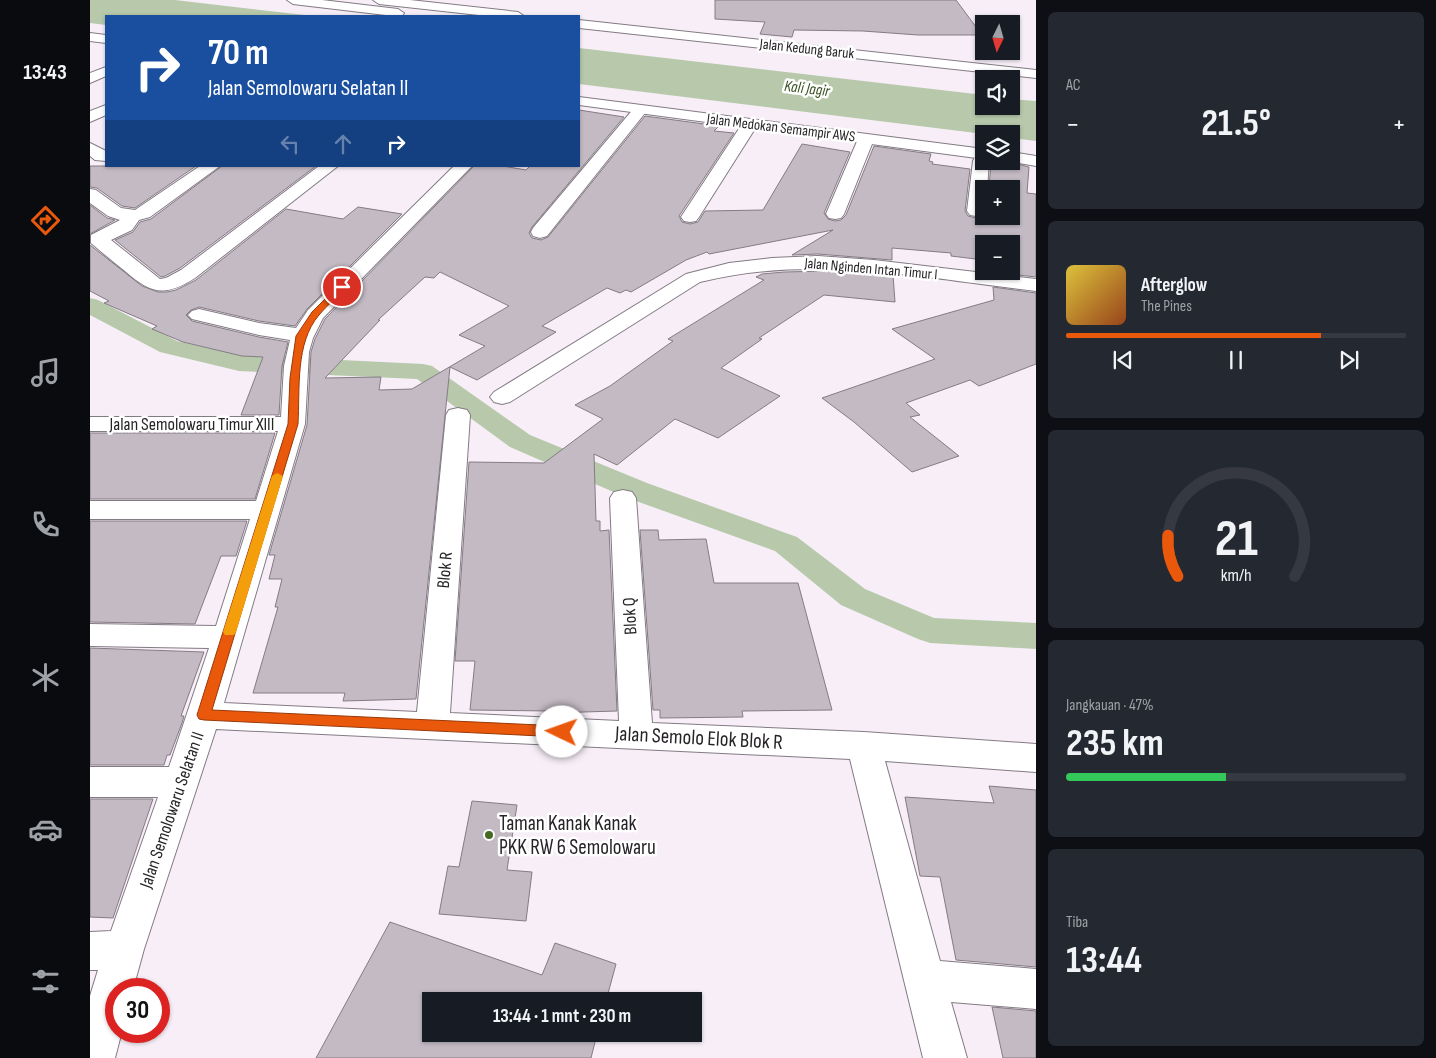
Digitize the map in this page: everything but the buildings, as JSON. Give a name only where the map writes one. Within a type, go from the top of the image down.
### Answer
[{"type":"street","points":[[293,0],[422,15]]},
{"type":"street","points":[[387,0],[510,15]]},
{"type":"street","name":"Jalan Kedung Baruk","points":[[580,24],[1036,74]]},
{"type":"street","name":"Jalan Kedung Baruk","points":[[580,34],[975,79]]},
{"type":"street","points":[[90,37],[105,39]]},
{"type":"street","points":[[90,79],[105,72]]},
{"type":"street","points":[[1020,83],[1036,85]]},
{"type":"street","name":"Jalan Medokan Semampir AWS","points":[[580,102],[975,153]]},
{"type":"street","points":[[90,117],[105,110]]},
{"type":"street","points":[[540,232],[640,110]]},
{"type":"street","points":[[690,217],[750,124]]},
{"type":"street","points":[[835,214],[866,139]]},
{"type":"street","points":[[1020,159],[1036,161]]},
{"type":"street","points":[[90,194],[126,216],[144,213],[211,167]]},
{"type":"street","points":[[126,216],[125,226],[98,239],[148,281],[157,286],[168,286],[188,274],[329,167]]},
{"type":"street","points":[[199,315],[259,329],[301,336],[315,314],[463,167]]},
{"type":"street","name":"Jalan Nginden Intan Timur I","points":[[502,397],[693,278],[729,269],[772,264],[818,262],[874,266],[1036,285]]},
{"type":"street","name":"Jalan Semolowaru Selatan II","points":[[93,1058],[107,950],[181,782],[204,715],[293,424],[301,336]]},
{"type":"street","name":"Blok R","points":[[432,726],[458,415]]},
{"type":"street","name":"Jalan Semolowaru Timur XIII","points":[[90,424],[293,424]]},
{"type":"street","name":"Blok Q","points":[[623,498],[636,735]]},
{"type":"street","points":[[90,510],[267,510]]},
{"type":"street","points":[[90,635],[228,637]]},
{"type":"street","name":"Jalan Semolo Elok Blok R","points":[[204,715],[864,746],[1036,758]]},
{"type":"street","points":[[864,746],[946,1058]]},
{"type":"street","points":[[90,782],[181,782]]},
{"type":"street","points":[[925,980],[1036,988]]},
{"type":"water","points":[[90,0],[175,0],[304,15],[105,15],[105,25],[90,23]]},
{"type":"water","name":"Kali Jagir","points":[[580,48],[975,94],[975,115],[1020,115],[1020,100],[1036,101],[1036,141],[1020,139],[1020,125],[975,125],[975,133],[580,84]]},
{"type":"waterway","points":[[90,305],[169,347],[239,363],[423,372],[520,441],[636,490],[786,544],[853,597],[930,630],[1036,636]]},
{"type":"slow traffic","points":[[229,632],[277,476]]},
{"type":"place","name":"Taman Kanak Kanak PKK RW 6 Semolowaru","points":[[489,835]]},
{"type":"route","points":[[342,287],[307,323],[301,336],[295,378],[293,424],[204,715],[562,732]]}]
